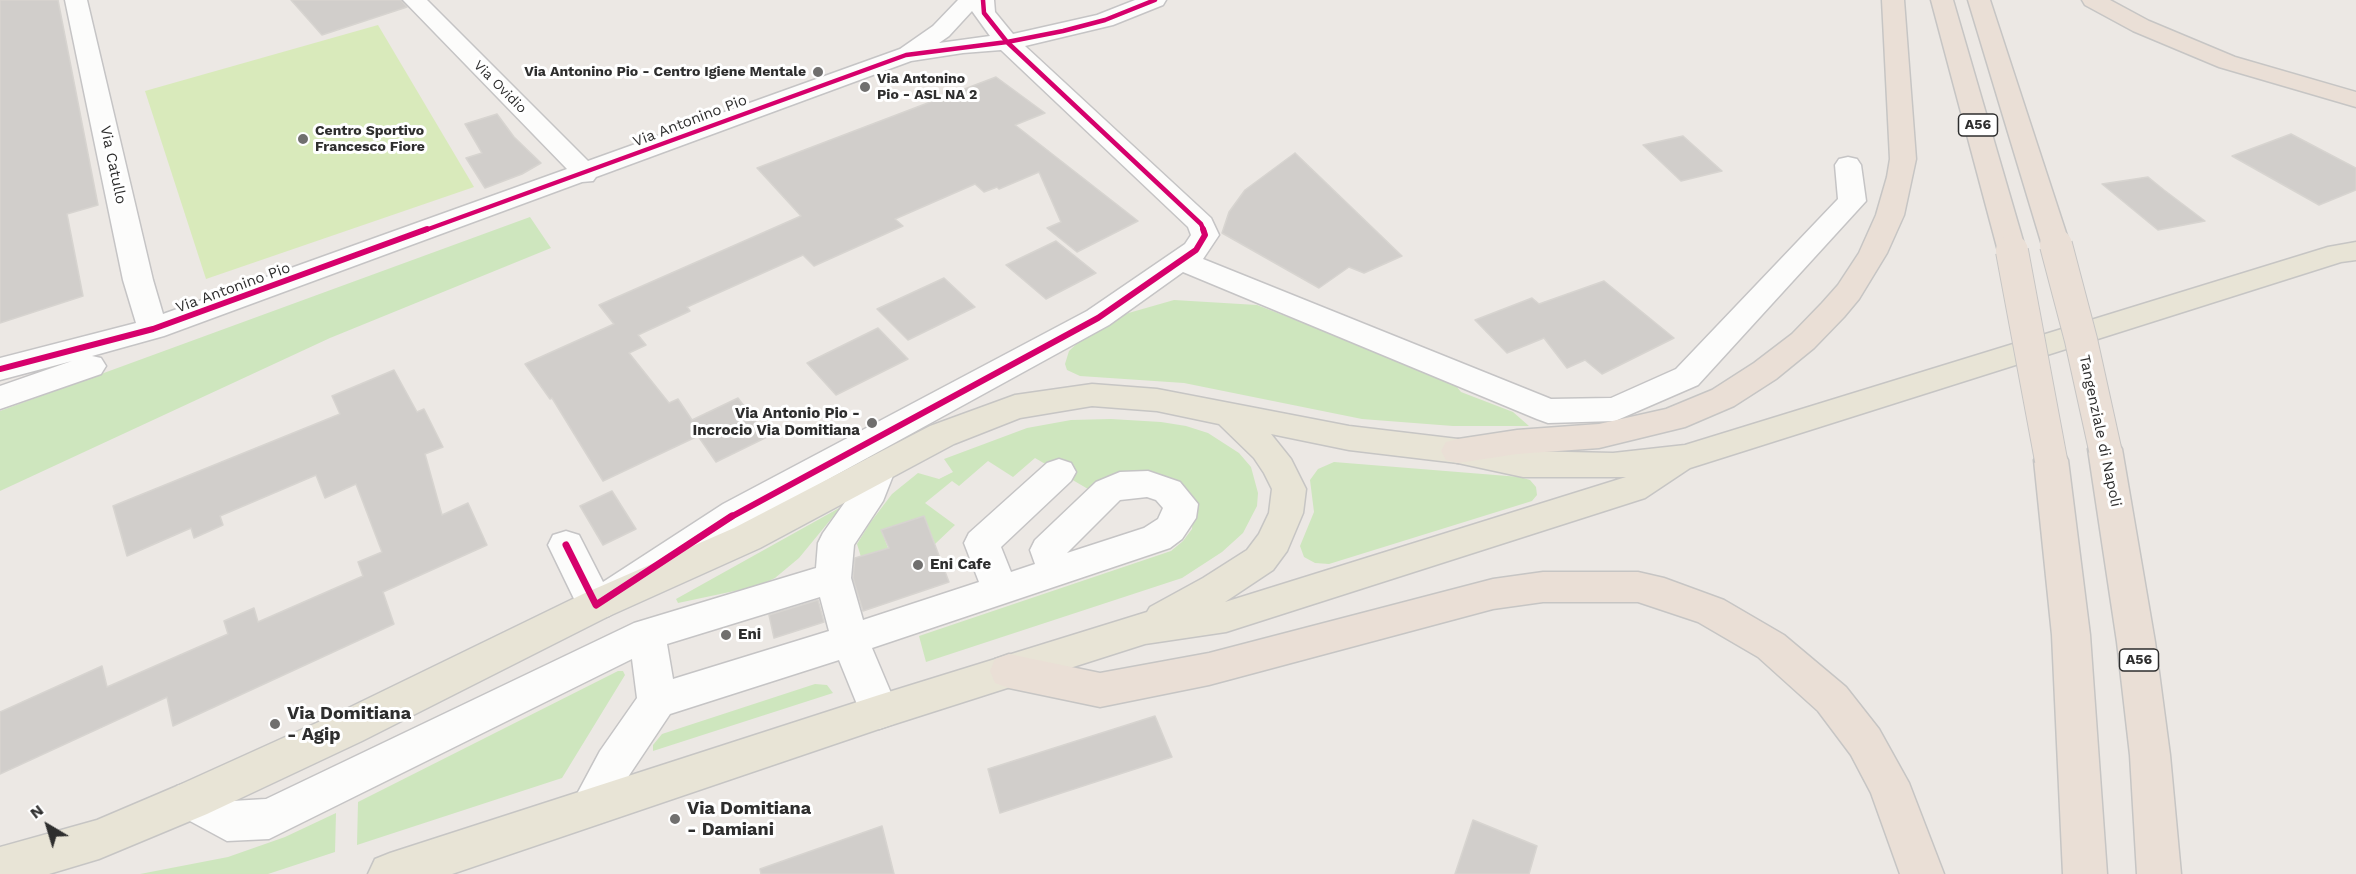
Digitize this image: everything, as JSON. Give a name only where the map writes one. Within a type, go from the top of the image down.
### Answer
[{"type":"highway","points":[[1458,451],[1517,442],[1599,436],[1673,419],[1723,398],[1766,371],[1803,342],[1849,292],[1873,253],[1890,215],[1900,177],[1904,159],[1893,0]]},
{"type":"highway","name":"A56","points":[[1942,0],[2012,250],[2051,460],[2071,635],[2085,874]]},
{"type":"highway","name":"Tangenziale di Napoli","points":[[1979,0],[2056,245],[2081,340],[2105,449],[2136,642],[2150,755],[2159,874]]},
{"type":"highway","points":[[2093,0],[2141,26],[2227,62],[2356,100]]},
{"type":"highway","points":[[1009,671],[1100,690],[1209,669],[1493,594],[1543,587],[1638,587],[1664,593],[1711,611],[1761,640],[1832,699],[1865,741],[1888,783],[1904,818],[1922,874]]},
{"type":"main road","points":[[0,868],[99,839],[192,800],[348,728],[596,605],[747,538],[879,468],[978,420],[1016,407],[1054,399],[1092,395],[1124,396],[1157,400],[1349,438],[1458,451],[1523,464],[1613,466],[1685,457],[2350,250]]},
{"type":"main road","points":[[1145,628],[1216,590],[1260,560],[1274,541],[1286,513],[1289,489],[1280,468],[1266,449],[1230,415]]},
{"type":"main road","points":[[390,874],[879,712],[1145,628],[1226,617],[1633,489],[1685,457]]},
{"type":"street","name":"Via Catullo","points":[[76,0],[138,280],[153,329]]},
{"type":"street","name":"Via Ovidio","points":[[414,0],[573,159],[584,175]]},
{"type":"street","name":"Via Antonino Pio","points":[[906,55],[941,31],[970,0]]},
{"type":"street","points":[[566,545],[596,605],[735,514],[1038,353],[1098,318],[1182,261],[1202,242],[1205,235],[1201,224],[1007,42],[984,13],[983,0]]},
{"type":"street","name":"Via Antonino Pio","points":[[992,0],[1004,16],[1014,22],[1063,31]]},
{"type":"street","name":"Via Antonino Pio","points":[[0,369],[153,329],[584,175],[698,130],[906,55],[1007,42],[1063,31],[1105,20],[1155,0]]},
{"type":"street","points":[[1182,261],[1548,411],[1614,409],[1688,377],[1852,201],[1848,165]]},
{"type":"street","name":"Via Antonino Pio","points":[[0,398],[104,360],[153,329]]},
{"type":"street","points":[[879,468],[871,492],[836,543],[833,578],[850,640],[879,712]]},
{"type":"street","points":[[1000,589],[982,543],[1059,472]]},
{"type":"street","points":[[591,807],[614,764],[657,701],[850,640],[1056,570]]},
{"type":"street","points":[[192,800],[227,821],[269,819],[647,634],[833,578]]},
{"type":"street","points":[[647,634],[657,701]]},
{"type":"green space","name":"Centro Sportivo Francesco Fiore","points":[[378,25],[474,187],[206,279],[145,91]]},
{"type":"green space","points":[[530,217],[551,248],[330,338],[0,491],[0,411]]},
{"type":"green space","points":[[1174,300],[1257,305],[1451,380],[1461,392],[1513,412],[1529,426],[1453,426],[1362,419],[1184,383],[1080,376],[1067,370],[1065,364],[1069,351],[1085,336],[1125,314]]},
{"type":"green space","points":[[1111,419],[1186,426],[1208,433],[1239,453],[1251,467],[1258,493],[1257,506],[1243,533],[1222,552],[1182,578],[926,662],[919,636],[1171,551],[1183,541],[1192,529],[1194,503],[1190,494],[1174,481],[1164,476],[1142,473],[1103,479],[1088,489],[1035,458],[1013,477],[988,461],[959,486],[952,481],[925,503],[955,525],[935,544],[924,516],[881,530],[888,548],[861,557],[857,544],[870,523],[892,494],[918,473],[939,479],[953,472],[944,459],[1027,428],[1071,420]]},
{"type":"green space","points":[[1334,462],[1520,477],[1530,480],[1536,487],[1537,495],[1532,501],[1329,564],[1315,563],[1304,557],[1300,546],[1314,512],[1310,480],[1318,469]]},
{"type":"green space","points":[[841,507],[799,558],[775,578],[758,586],[678,603],[676,599]]},
{"type":"green space","points":[[618,671],[623,671],[625,675],[562,778],[357,845],[358,802]]},
{"type":"green space","points":[[815,684],[827,685],[833,693],[653,751],[653,745],[662,734]]},
{"type":"green space","points":[[336,813],[335,852],[268,874],[140,874],[228,857],[285,837]]},
{"type":"building","points":[[0,0],[58,0],[98,205],[67,214],[83,296],[0,323]]},
{"type":"building","points":[[291,0],[401,0],[407,7],[322,35]]},
{"type":"building","points":[[996,77],[1045,113],[1015,125],[1138,221],[1077,252],[1047,228],[1061,222],[1039,172],[999,189],[997,187],[984,192],[975,184],[895,219],[903,226],[814,266],[803,255],[687,307],[690,311],[638,335],[646,345],[629,353],[669,403],[678,399],[692,420],[738,398],[767,437],[716,462],[698,436],[603,481],[552,398],[550,399],[525,364],[614,324],[599,305],[801,216],[757,168]]},
{"type":"building","points":[[497,114],[514,137],[541,163],[522,174],[485,188],[466,158],[482,153],[465,124]]},
{"type":"building","points":[[2291,134],[2356,168],[2356,190],[2319,205],[2232,156]]},
{"type":"building","points":[[1683,136],[1722,171],[1681,181],[1643,145]]},
{"type":"building","points":[[1295,153],[1402,256],[1364,273],[1349,267],[1319,288],[1222,233],[1229,212],[1245,190]]},
{"type":"building","points":[[2148,177],[2205,221],[2158,230],[2102,184]]},
{"type":"building","points":[[1056,241],[1096,273],[1046,299],[1006,265]]},
{"type":"building","points":[[944,278],[975,307],[908,340],[877,309]]},
{"type":"building","points":[[1604,281],[1674,338],[1602,374],[1585,360],[1567,368],[1544,338],[1507,353],[1475,320],[1532,298],[1539,304]]},
{"type":"building","points":[[878,328],[908,359],[836,395],[807,363]]},
{"type":"building","points":[[394,370],[417,412],[424,409],[443,447],[425,454],[442,515],[468,503],[487,545],[383,592],[394,624],[173,726],[167,697],[0,774],[0,712],[102,666],[107,687],[228,634],[224,621],[254,608],[258,622],[363,576],[358,562],[382,552],[356,484],[325,498],[316,475],[220,516],[223,525],[194,538],[191,528],[127,556],[113,506],[340,414],[332,396]]},
{"type":"building","points":[[612,491],[636,529],[603,545],[580,506]]},
{"type":"building","name":"Eni Cafe","points":[[924,516],[949,582],[863,611],[853,578],[855,558],[889,548],[881,530]]},
{"type":"building","points":[[818,600],[824,622],[774,638],[769,615]]},
{"type":"building","points":[[1155,716],[1172,757],[1000,813],[988,769]]},
{"type":"building","points":[[1473,820],[1537,846],[1529,874],[1455,874]]},
{"type":"building","points":[[882,826],[894,874],[761,874],[760,869]]},
{"type":"cycle path","points":[[566,545],[596,605],[735,514],[1098,318],[1196,250],[1205,235],[1201,224],[1007,42],[984,13],[983,0]]},
{"type":"cycle path","points":[[0,369],[153,329],[906,55],[1007,42],[1063,31],[1105,20],[1155,0]]},
{"type":"place","name":"Via Antonino Pio - Centro Igiene Mentale","points":[[818,72]]},
{"type":"place","name":"Via Antonino Pio - ASL NA 2","points":[[865,87]]},
{"type":"place","name":"Centro Sportivo Francesco Fiore","points":[[303,139]]},
{"type":"place","name":"Via Antonio Pio - Incrocio Via Domitiana","points":[[872,423]]},
{"type":"place","name":"Eni Cafe","points":[[918,565]]},
{"type":"place","name":"Eni","points":[[726,635]]},
{"type":"place","name":"Via Domitiana - Agip","points":[[275,724]]},
{"type":"place","name":"Via Domitiana - Damiani","points":[[675,819]]}]
